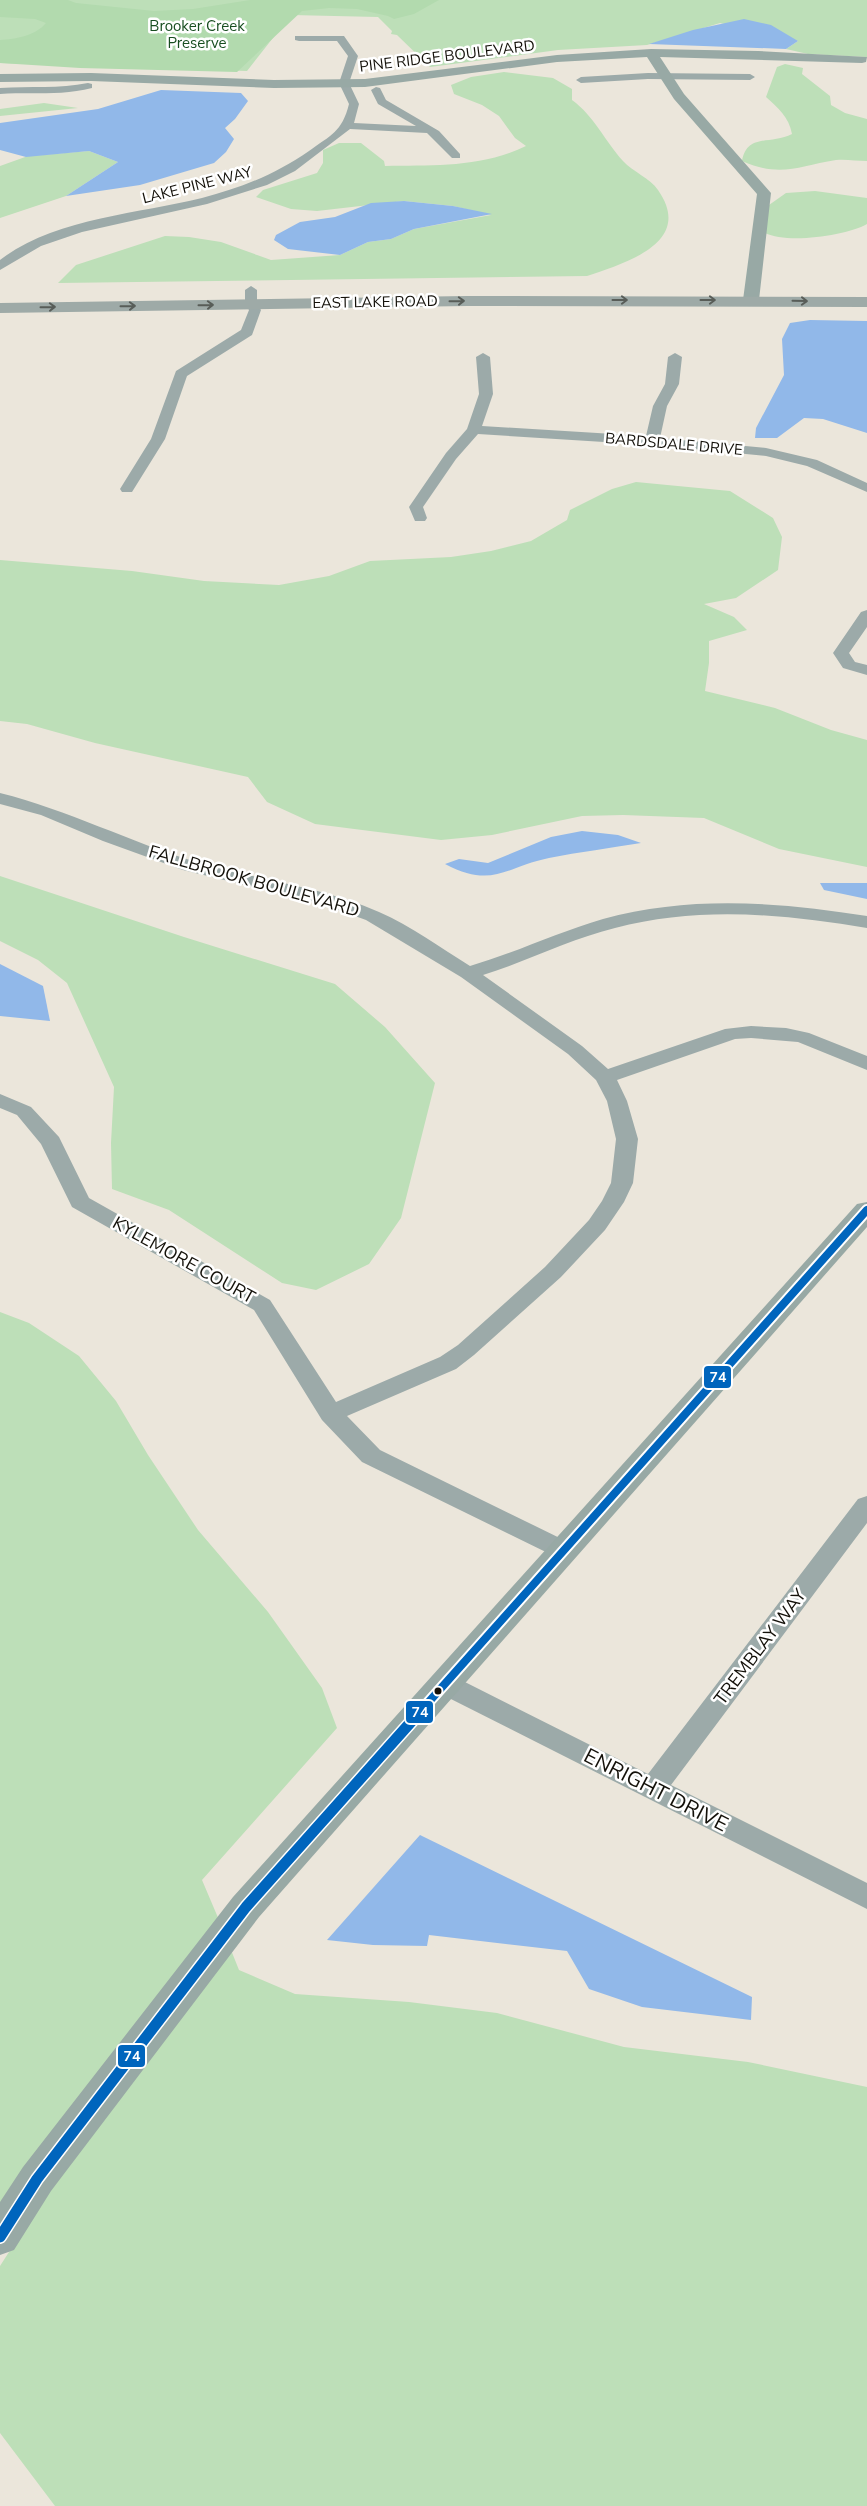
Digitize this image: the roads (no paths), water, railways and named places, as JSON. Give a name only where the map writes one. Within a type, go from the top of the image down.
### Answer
[{"type":"main road","name":"EAST LAKE ROAD","points":[[0,308],[251,297],[672,286]]},
{"type":"main road","points":[[731,286],[751,293],[867,302]]},
{"type":"main road","points":[[751,293],[770,286]]},
{"type":"main road","points":[[818,287],[867,287]]},
{"type":"main road","name":"EAST LAKE ROAD","points":[[0,293],[467,301],[751,293]]},
{"type":"street","points":[[299,38],[340,38],[353,56],[344,83],[354,104],[347,126],[430,130]]},
{"type":"street","points":[[651,52],[678,96],[764,193],[751,293]]},
{"type":"street","name":"PINE RIDGE BOULEVARD","points":[[0,78],[63,76],[291,84],[380,82],[582,56],[651,52],[865,60]]},
{"type":"street","points":[[581,80],[750,77]]},
{"type":"street","points":[[0,91],[35,89],[64,91],[88,86]]},
{"type":"street","points":[[376,90],[382,102],[430,130],[456,156]]},
{"type":"street","name":"LAKE PINE WAY","points":[[0,266],[10,258],[54,237],[108,221],[221,198],[266,183],[302,163],[347,126]]},
{"type":"street","points":[[127,489],[158,439],[181,374],[247,332],[255,310],[251,297]]},
{"type":"street","points":[[420,518],[416,507],[451,456],[474,430],[486,394],[483,357]]},
{"type":"street","points":[[652,441],[660,406],[672,384],[676,357]]},
{"type":"street","name":"BARDSDALE DRIVE","points":[[474,430],[652,441],[766,452],[812,463],[867,488]]},
{"type":"street","points":[[867,616],[841,653],[849,665],[867,670]]},
{"type":"street","name":"FALLBROOK BOULEVARD","points":[[0,798],[47,811],[109,837],[190,866],[325,899],[373,916],[468,974],[575,1050],[604,1078],[617,1101],[627,1140],[622,1183],[613,1202],[597,1225],[553,1272],[466,1350],[448,1363],[330,1414]]},
{"type":"street","points":[[468,974],[610,923],[672,911],[757,907],[809,912],[867,922]]},
{"type":"street","points":[[604,1078],[732,1033],[750,1031],[774,1031],[797,1036],[837,1048],[867,1064]]},
{"type":"street","name":"KYLEMORE COURT","points":[[0,1100],[24,1110],[51,1142],[80,1202],[262,1305],[330,1414],[371,1456],[565,1551]]},
{"type":"street","points":[[0,2237],[37,2179],[246,1908],[867,1210]]},
{"type":"street","name":"TREMBLAY WAY","points":[[653,1788],[867,1506]]},
{"type":"street","name":"ENRIGHT DRIVE","points":[[445,1684],[867,1897]]},
{"type":"water","points":[[744,19],[771,25],[798,41],[786,49],[649,44],[693,30]]},
{"type":"water","points":[[161,90],[241,93],[248,101],[235,119],[225,128],[234,139],[226,152],[214,163],[140,185],[66,196],[118,162],[89,151],[26,157],[0,150],[0,123],[98,109]]},
{"type":"water","points":[[404,201],[453,206],[492,214],[414,229],[391,239],[368,242],[340,255],[288,249],[274,240],[276,235],[300,222],[335,217],[371,203]]},
{"type":"water","points":[[810,320],[867,321],[867,433],[823,419],[804,418],[777,438],[755,438],[756,428],[784,375],[782,339],[790,323]]},
{"type":"water","points":[[582,831],[618,835],[641,843],[549,858],[498,874],[475,875],[445,864],[459,859],[488,863],[551,837]]},
{"type":"water","points":[[820,883],[867,883],[867,899],[824,890]]},
{"type":"water","points":[[0,964],[43,986],[50,1021],[0,1016]]},
{"type":"water","points":[[420,1835],[752,1997],[751,2020],[642,2007],[589,1989],[567,1951],[429,1935],[427,1946],[373,1945],[327,1940]]},
{"type":"park label","name":"Brooker Creek Preserve","points":[[197,34]]}]
